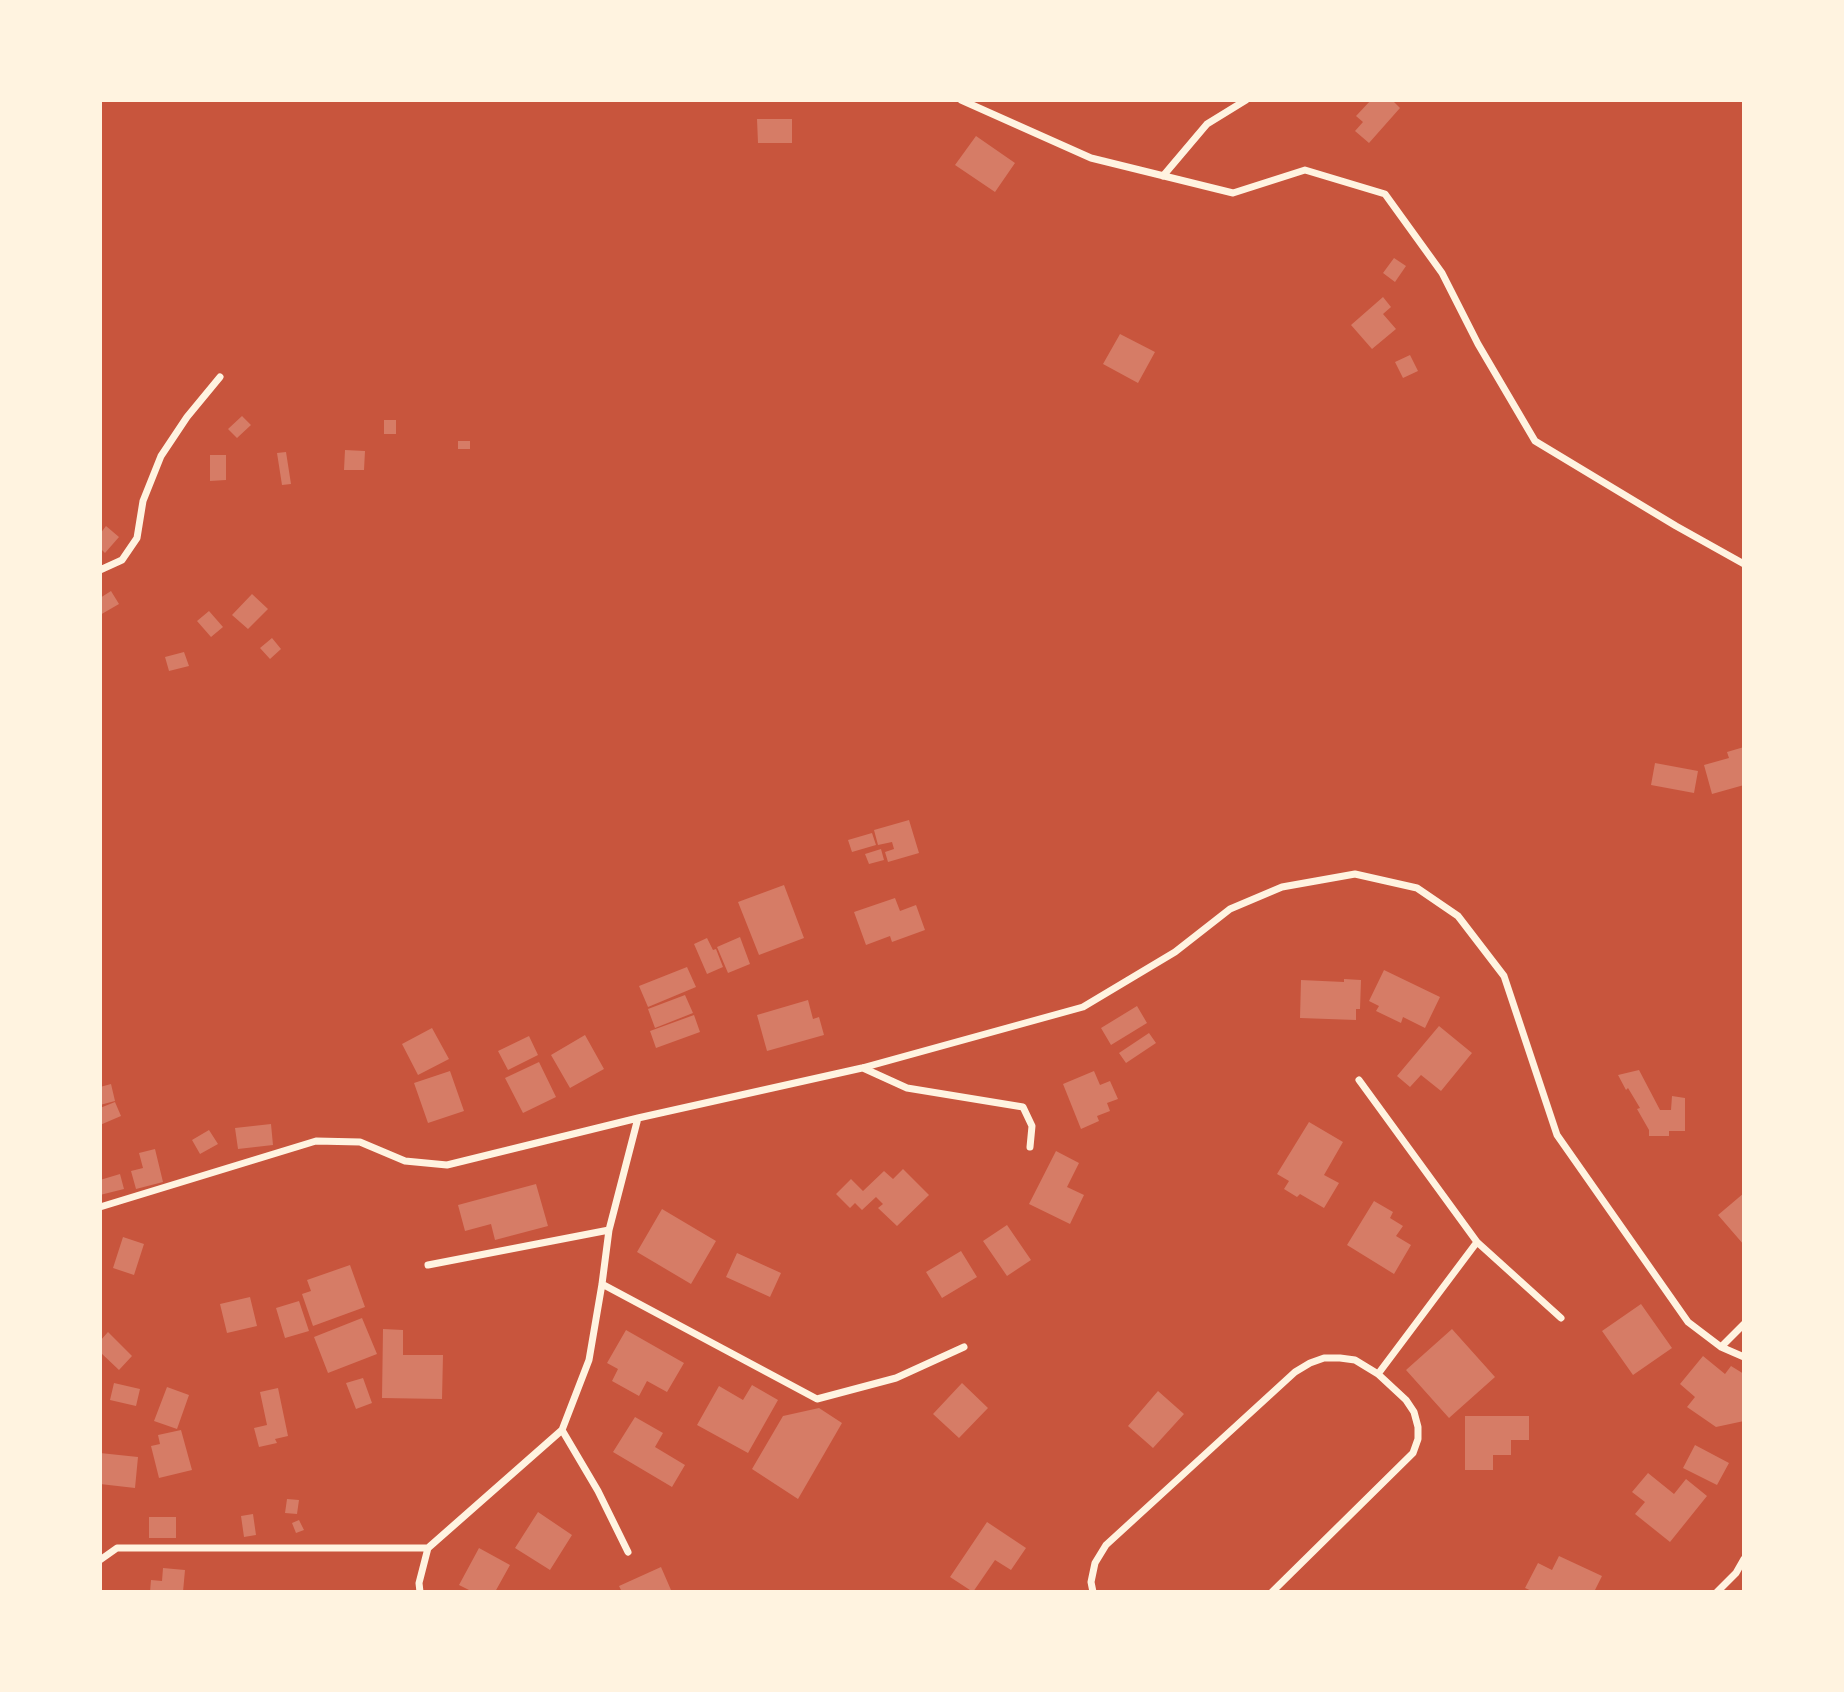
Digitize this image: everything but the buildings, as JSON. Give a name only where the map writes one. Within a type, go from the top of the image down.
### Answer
[{"type":"street","points":[[961,100],[1091,158],[1233,193],[1305,170],[1385,194],[1442,273],[1478,344],[1535,441],[1744,564]]},
{"type":"street","points":[[1163,176],[1207,124],[1246,100]]},
{"type":"street","points":[[100,570],[122,561],[137,538],[143,501],[161,456],[187,417],[220,377]]},
{"type":"street","points":[[100,1207],[316,1141],[360,1142],[405,1161],[447,1165],[638,1118],[862,1068],[1083,1007],[1175,952],[1230,909],[1282,887],[1355,874],[1417,888],[1458,916],[1504,976],[1558,1135],[1688,1322],[1721,1348],[1744,1357]]},
{"type":"street","points":[[862,1068],[907,1088],[1023,1107],[1032,1126],[1030,1147]]},
{"type":"street","points":[[1359,1080],[1477,1242],[1561,1318]]},
{"type":"street","points":[[420,1592],[419,1583],[428,1548],[562,1430],[589,1360],[609,1230],[638,1118]]},
{"type":"street","points":[[428,1265],[609,1230]]},
{"type":"street","points":[[1378,1374],[1477,1242]]},
{"type":"street","points":[[602,1284],[817,1399],[896,1378],[964,1346]]},
{"type":"street","points":[[1721,1348],[1744,1324]]},
{"type":"street","points":[[1093,1592],[1091,1582],[1095,1563],[1106,1545],[1296,1372],[1324,1358],[1354,1360],[1378,1374],[1406,1400],[1414,1412],[1418,1439],[1413,1453],[1272,1592]]},
{"type":"street","points":[[562,1430],[598,1492],[628,1552]]},
{"type":"street","points":[[100,1560],[117,1548],[428,1548]]},
{"type":"street","points":[[1717,1592],[1736,1573],[1744,1559]]}]
